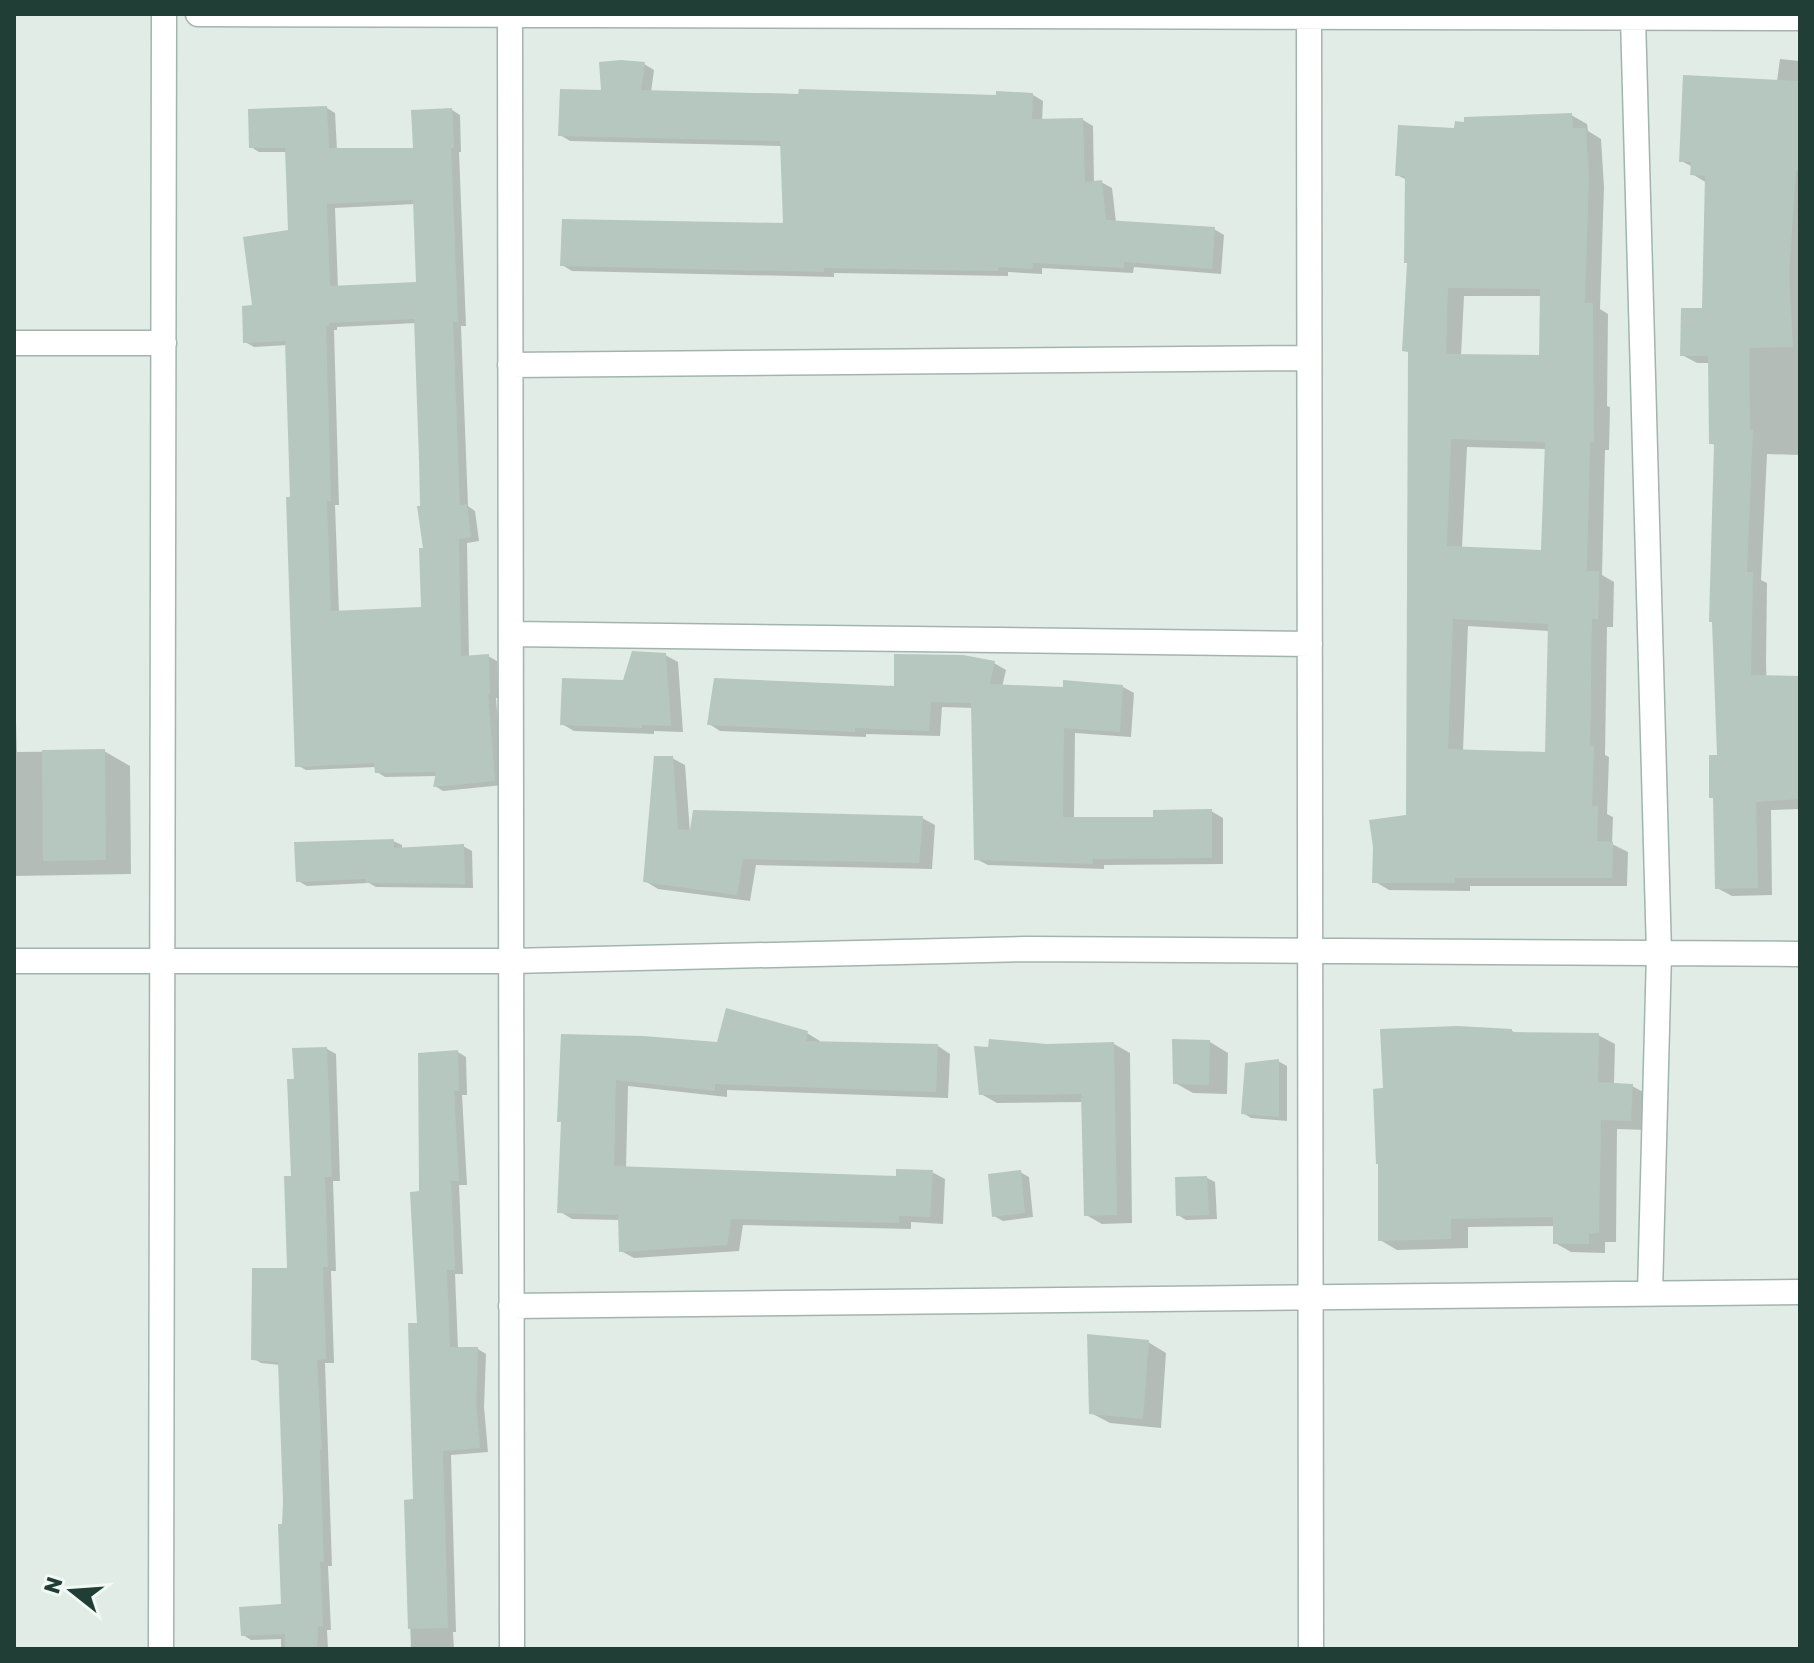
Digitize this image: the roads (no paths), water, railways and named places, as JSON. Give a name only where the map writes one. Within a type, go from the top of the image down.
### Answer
[{"type":"street","points":[[161,1649],[164,14]]},
{"type":"street","points":[[198,14],[1309,18],[1561,15],[1800,18]]},
{"type":"street","points":[[510,17],[512,1649]]},
{"type":"street","points":[[1309,18],[1311,1649]]},
{"type":"street","points":[[1633,18],[1659,953],[1650,1293]]},
{"type":"street","points":[[14,343],[164,343]]},
{"type":"street","points":[[510,365],[1309,358]]},
{"type":"street","points":[[511,634],[1310,644]]},
{"type":"street","points":[[14,961],[511,961],[1026,949],[1800,954]]},
{"type":"street","points":[[511,1306],[1800,1292]]}]
